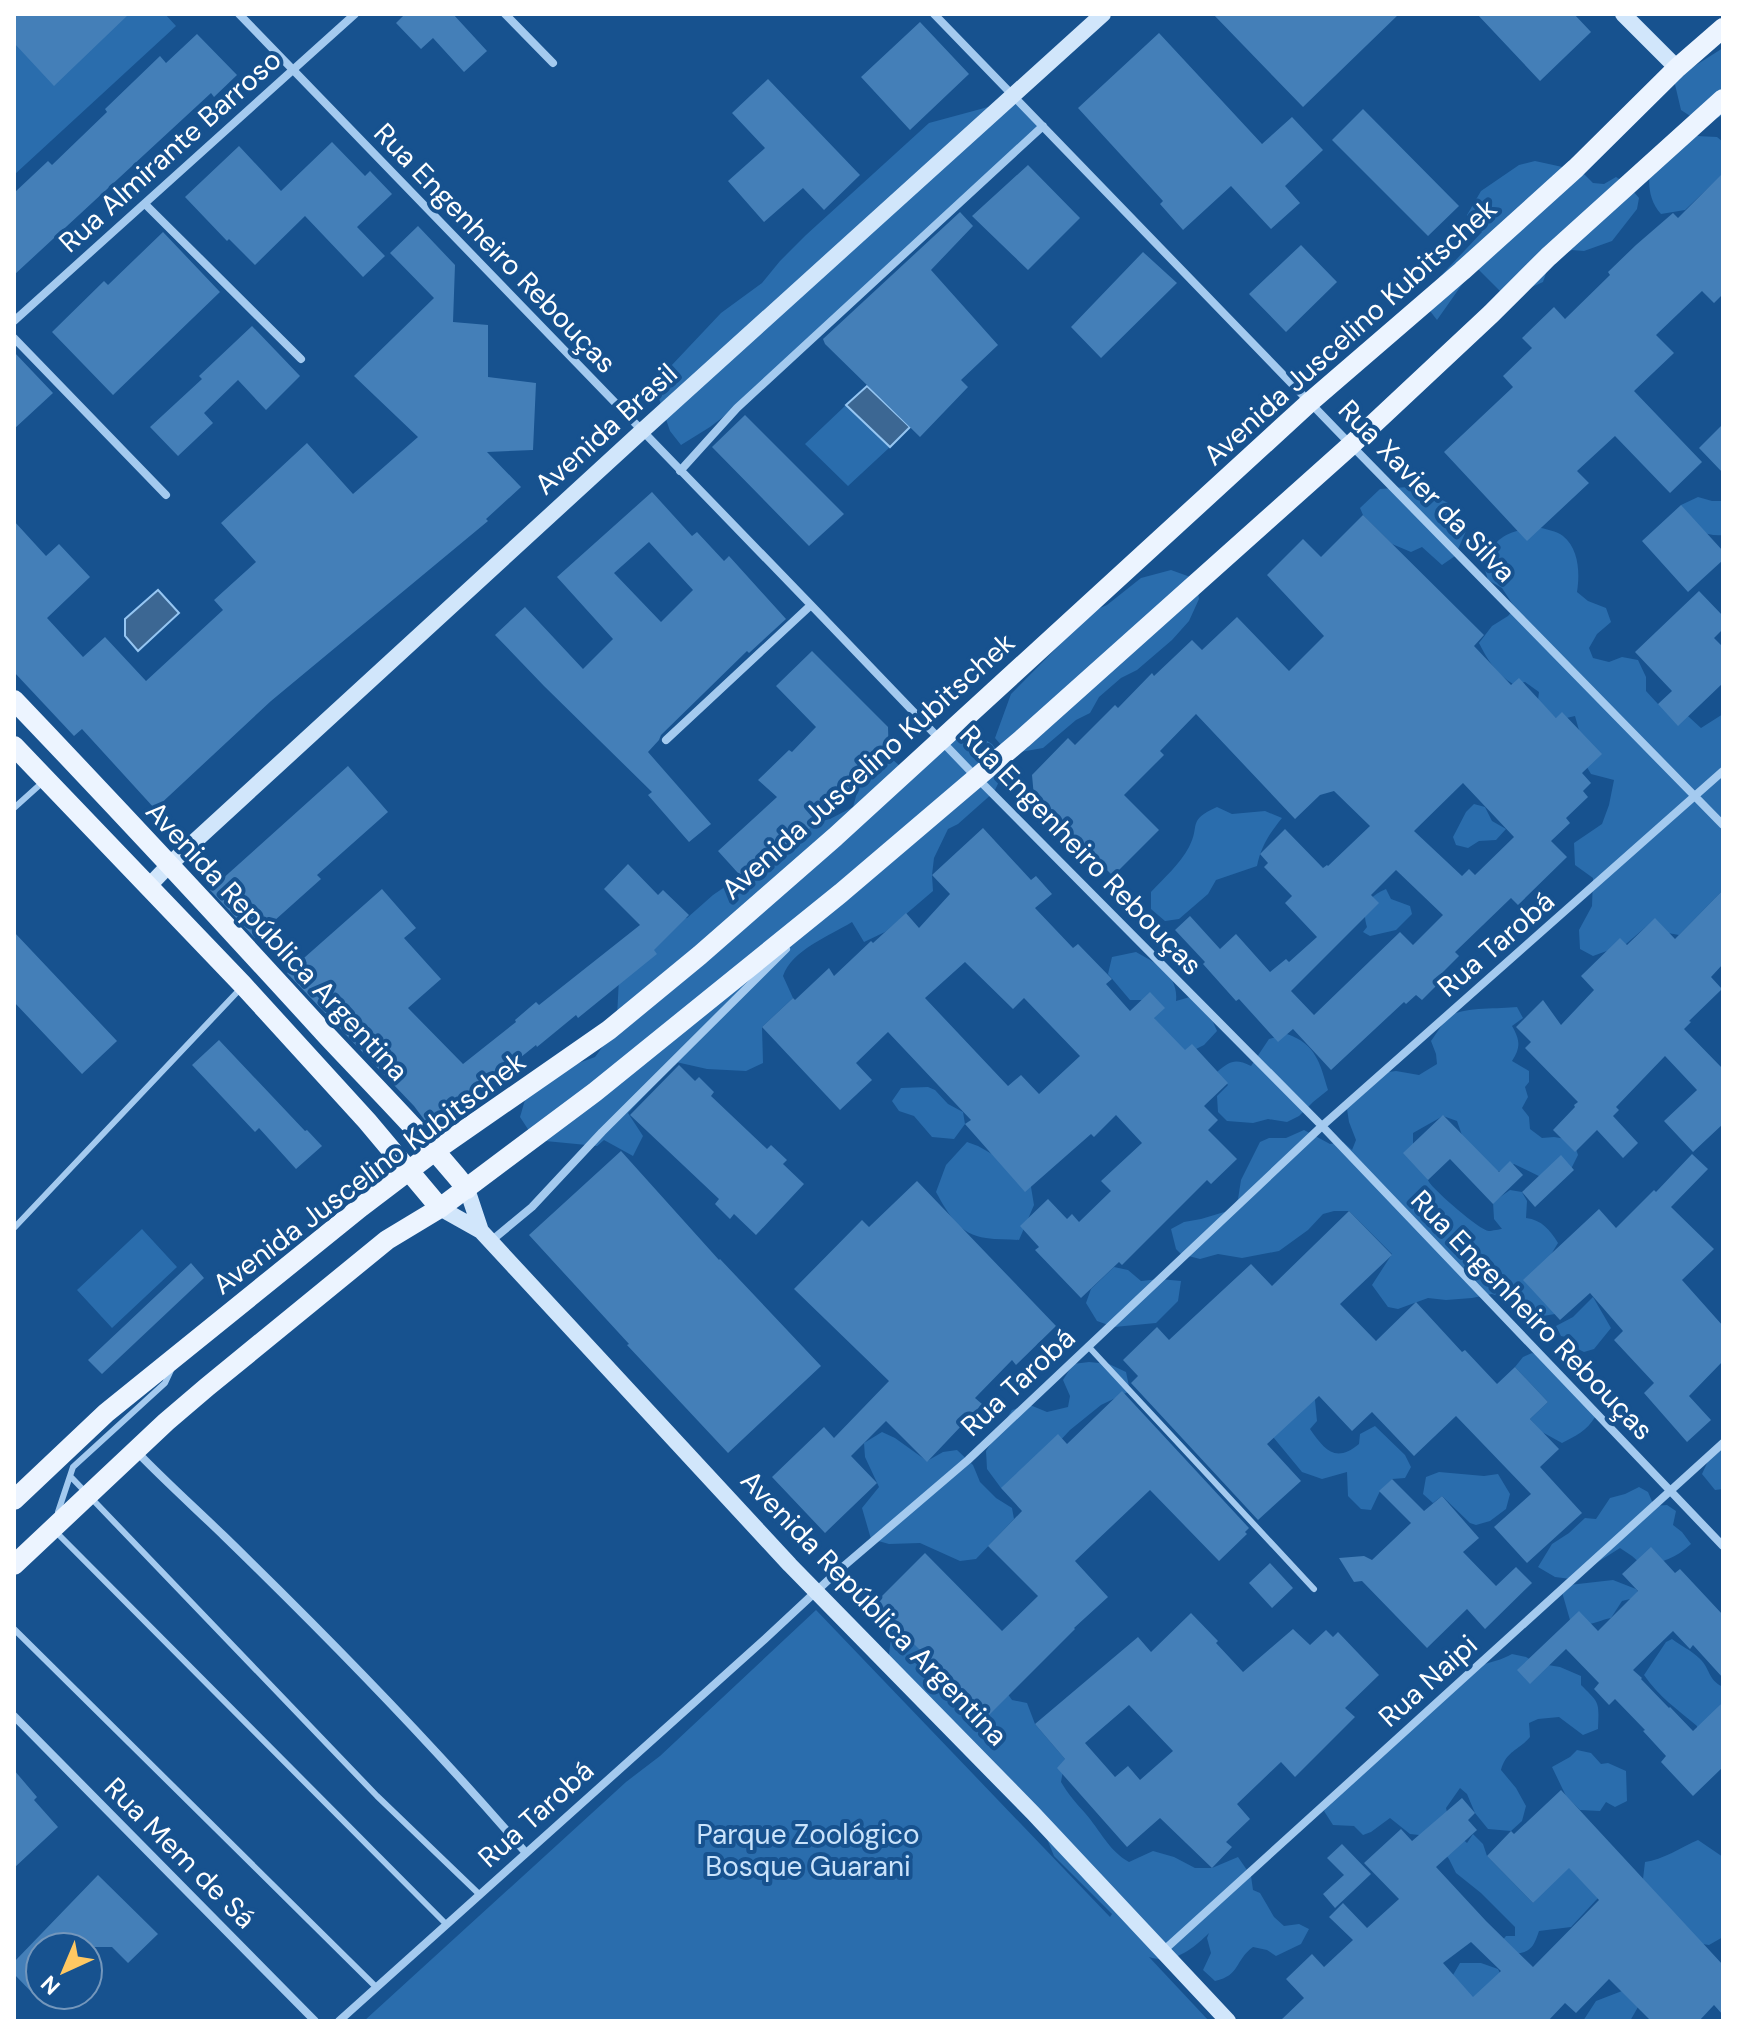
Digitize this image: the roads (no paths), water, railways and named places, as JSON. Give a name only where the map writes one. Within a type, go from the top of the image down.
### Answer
[{"type":"main road","name":"Avenida Juscelino Kubitschek","points":[[14,1500],[106,1413],[361,1207],[436,1150],[609,1030],[700,955],[835,837],[1310,402],[1531,209],[1677,68],[1723,28]]},
{"type":"main road","points":[[14,1565],[207,1387],[387,1240],[467,1189],[595,1092],[841,893],[977,778],[1351,445],[1653,160],[1719,109]]},
{"type":"main road","name":"Avenida República Argentina","points":[[14,700],[436,1150],[467,1189]]},
{"type":"main road","name":"Avenida República Argentina","points":[[14,746],[243,985],[367,1121],[440,1208]]},
{"type":"street","name":"Rua Engenheiro Rebouças","points":[[239,14],[977,778],[1322,1126],[1723,1546]]},
{"type":"street","name":"Rua Almirante Barroso","points":[[14,321],[355,14]]},
{"type":"street","points":[[505,14],[553,63]]},
{"type":"street","name":"Rua Xavier da Silva","points":[[934,14],[1723,825]]},
{"type":"street","name":"Avenida Brasil","points":[[148,887],[642,431],[1103,14]]},
{"type":"street","points":[[1623,14],[1677,68]]},
{"type":"street","points":[[680,471],[737,408],[1043,126]]},
{"type":"street","points":[[145,204],[301,359]]},
{"type":"street","points":[[14,338],[166,495]]},
{"type":"street","points":[[666,740],[811,605]]},
{"type":"street","name":"Rua Tarobá","points":[[339,2021],[816,1591],[968,1460],[1322,1126],[1723,771]]},
{"type":"street","points":[[486,1236],[532,1207],[602,1132],[841,893]]},
{"type":"street","name":"Avenida República Argentina","points":[[467,1189],[486,1236]]},
{"type":"street","name":"Avenida República Argentina","points":[[440,1208],[486,1236],[816,1591],[1033,1813],[1228,2021]]},
{"type":"street","name":"Rua Naipi","points":[[1163,1951],[1723,1443]]},
{"type":"street","points":[[136,1452],[398,1710],[473,1790],[526,1853]]},
{"type":"street","name":"Rua Mem de Sá","points":[[14,1716],[315,2021]]},
{"type":"lane","points":[[14,808],[46,779]]},
{"type":"lane","points":[[14,1228],[243,985]]},
{"type":"lane","points":[[1088,1346],[1314,1589]]},
{"type":"lane","points":[[183,1349],[165,1383],[73,1467],[52,1529],[446,1924]]},
{"type":"lane","points":[[71,1477],[377,1796],[479,1894]]},
{"type":"lane","points":[[14,1629],[376,1987]]},
{"type":"park label","name":"Parque Zoológico Bosque Guarani","points":[[808,1850]]}]
